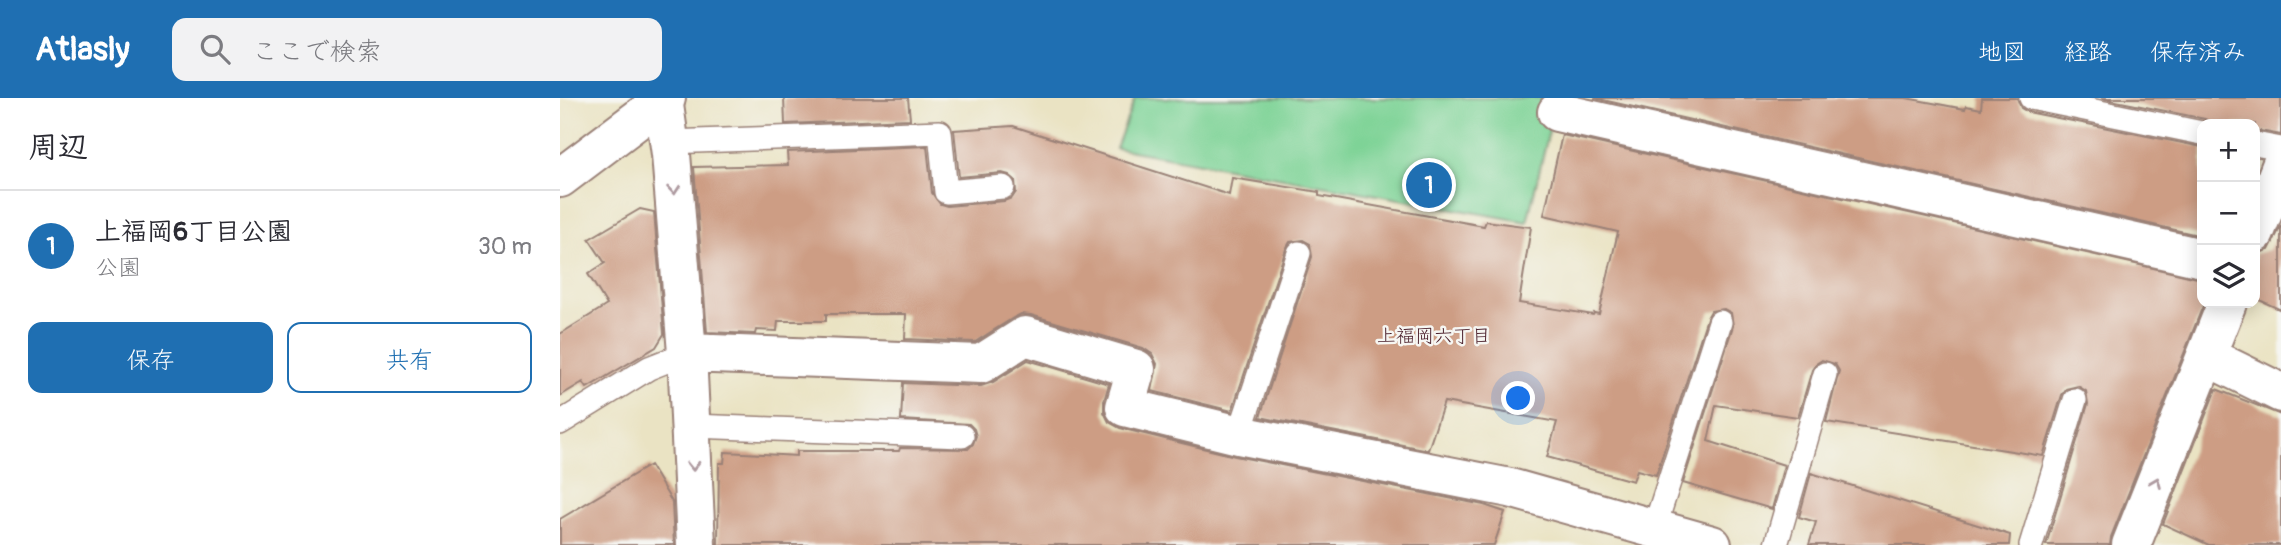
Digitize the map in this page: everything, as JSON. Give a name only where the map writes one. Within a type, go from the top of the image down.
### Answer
[{"type":"street","points":[[664,99],[687,353],[696,545]]},
{"type":"street","points":[[560,178],[664,99]]},
{"type":"street","points":[[1558,112],[2197,257]]},
{"type":"street","points":[[2267,216],[2281,166]]},
{"type":"street","points":[[2132,545],[2225,308]]},
{"type":"street","points":[[687,353],[981,364],[1025,336],[1136,369],[1125,407],[1239,435],[1510,488],[1712,545]]},
{"type":"street","points":[[2206,356],[2281,393]]},
{"type":"lane","points":[[2031,98],[2197,132]]},
{"type":"lane","points":[[669,142],[940,132],[946,191],[1003,187]]},
{"type":"lane","points":[[2260,145],[2281,149]]},
{"type":"lane","points":[[1239,435],[1298,253]]},
{"type":"lane","points":[[1654,529],[1720,322]]},
{"type":"lane","points":[[560,423],[649,368],[687,353]]},
{"type":"lane","points":[[1776,545],[1825,374]]},
{"type":"lane","points":[[2031,545],[2074,400]]},
{"type":"lane","points":[[692,426],[962,436]]},
{"type":"green space","points":[[1135,98],[1557,98],[1527,222],[1116,148]]},
{"type":"building","points":[[784,98],[908,98],[910,119],[785,124]]},
{"type":"building","points":[[1594,98],[1906,98],[1965,109],[1966,106],[1981,109],[1982,98],[2017,98],[2021,108],[2028,112],[2197,146],[2197,235]]},
{"type":"building","points":[[2101,98],[2281,98],[2281,135],[2260,131],[2260,119],[2205,119]]},
{"type":"building","points":[[1013,126],[1229,195],[1232,178],[1319,192],[1319,196],[1484,226],[1486,221],[1531,227],[1519,303],[1593,315],[1599,314],[1618,232],[1544,215],[1562,135],[2197,278],[2197,308],[2202,308],[2110,545],[2046,545],[2088,404],[2086,391],[2078,386],[2066,389],[2062,395],[2043,456],[1826,422],[1839,371],[1835,364],[1822,360],[1812,370],[1798,417],[1716,405],[1708,441],[1784,465],[1772,509],[1683,483],[1733,326],[1731,313],[1724,309],[1711,311],[1707,318],[1656,475],[1637,470],[1633,481],[1547,457],[1557,422],[1444,402],[1428,450],[1260,417],[1312,257],[1310,244],[1303,240],[1290,242],[1286,249],[1232,411],[1152,391],[1157,364],[1152,354],[1143,348],[1031,315],[1021,314],[975,342],[905,339],[906,314],[826,314],[826,321],[778,321],[777,331],[756,330],[755,334],[707,332],[694,167],[788,165],[787,152],[927,146],[932,193],[940,204],[947,206],[1012,198],[1016,192],[1015,180],[1009,175],[1002,173],[959,177],[954,130]]},
{"type":"building","points":[[640,209],[654,212],[664,334],[656,347],[587,388],[583,382],[560,396],[560,334],[607,305],[588,274],[605,263],[589,239]]},
{"type":"building","points":[[2281,226],[2281,310],[2260,300],[2260,253],[2269,250]]},
{"type":"building","points":[[1028,360],[1109,384],[1104,412],[1109,422],[1120,428],[1235,456],[1484,505],[1505,512],[1494,545],[718,545],[719,463],[724,463],[725,452],[797,456],[797,451],[968,449],[976,436],[969,424],[901,420],[903,383],[981,386],[993,382]]},
{"type":"building","points":[[2216,389],[2281,415],[2281,545],[2209,545],[2163,524]]},
{"type":"building","points":[[650,465],[672,502],[674,545],[560,545],[560,519]]},
{"type":"building","points":[[1811,473],[2010,535],[2009,545],[1809,545],[1816,522],[1799,517]]},
{"type":"place","name":"上福岡6丁目公園","points":[[1429,185]]},
{"type":"district","name":"上福岡六丁目","points":[[1434,336]]}]
